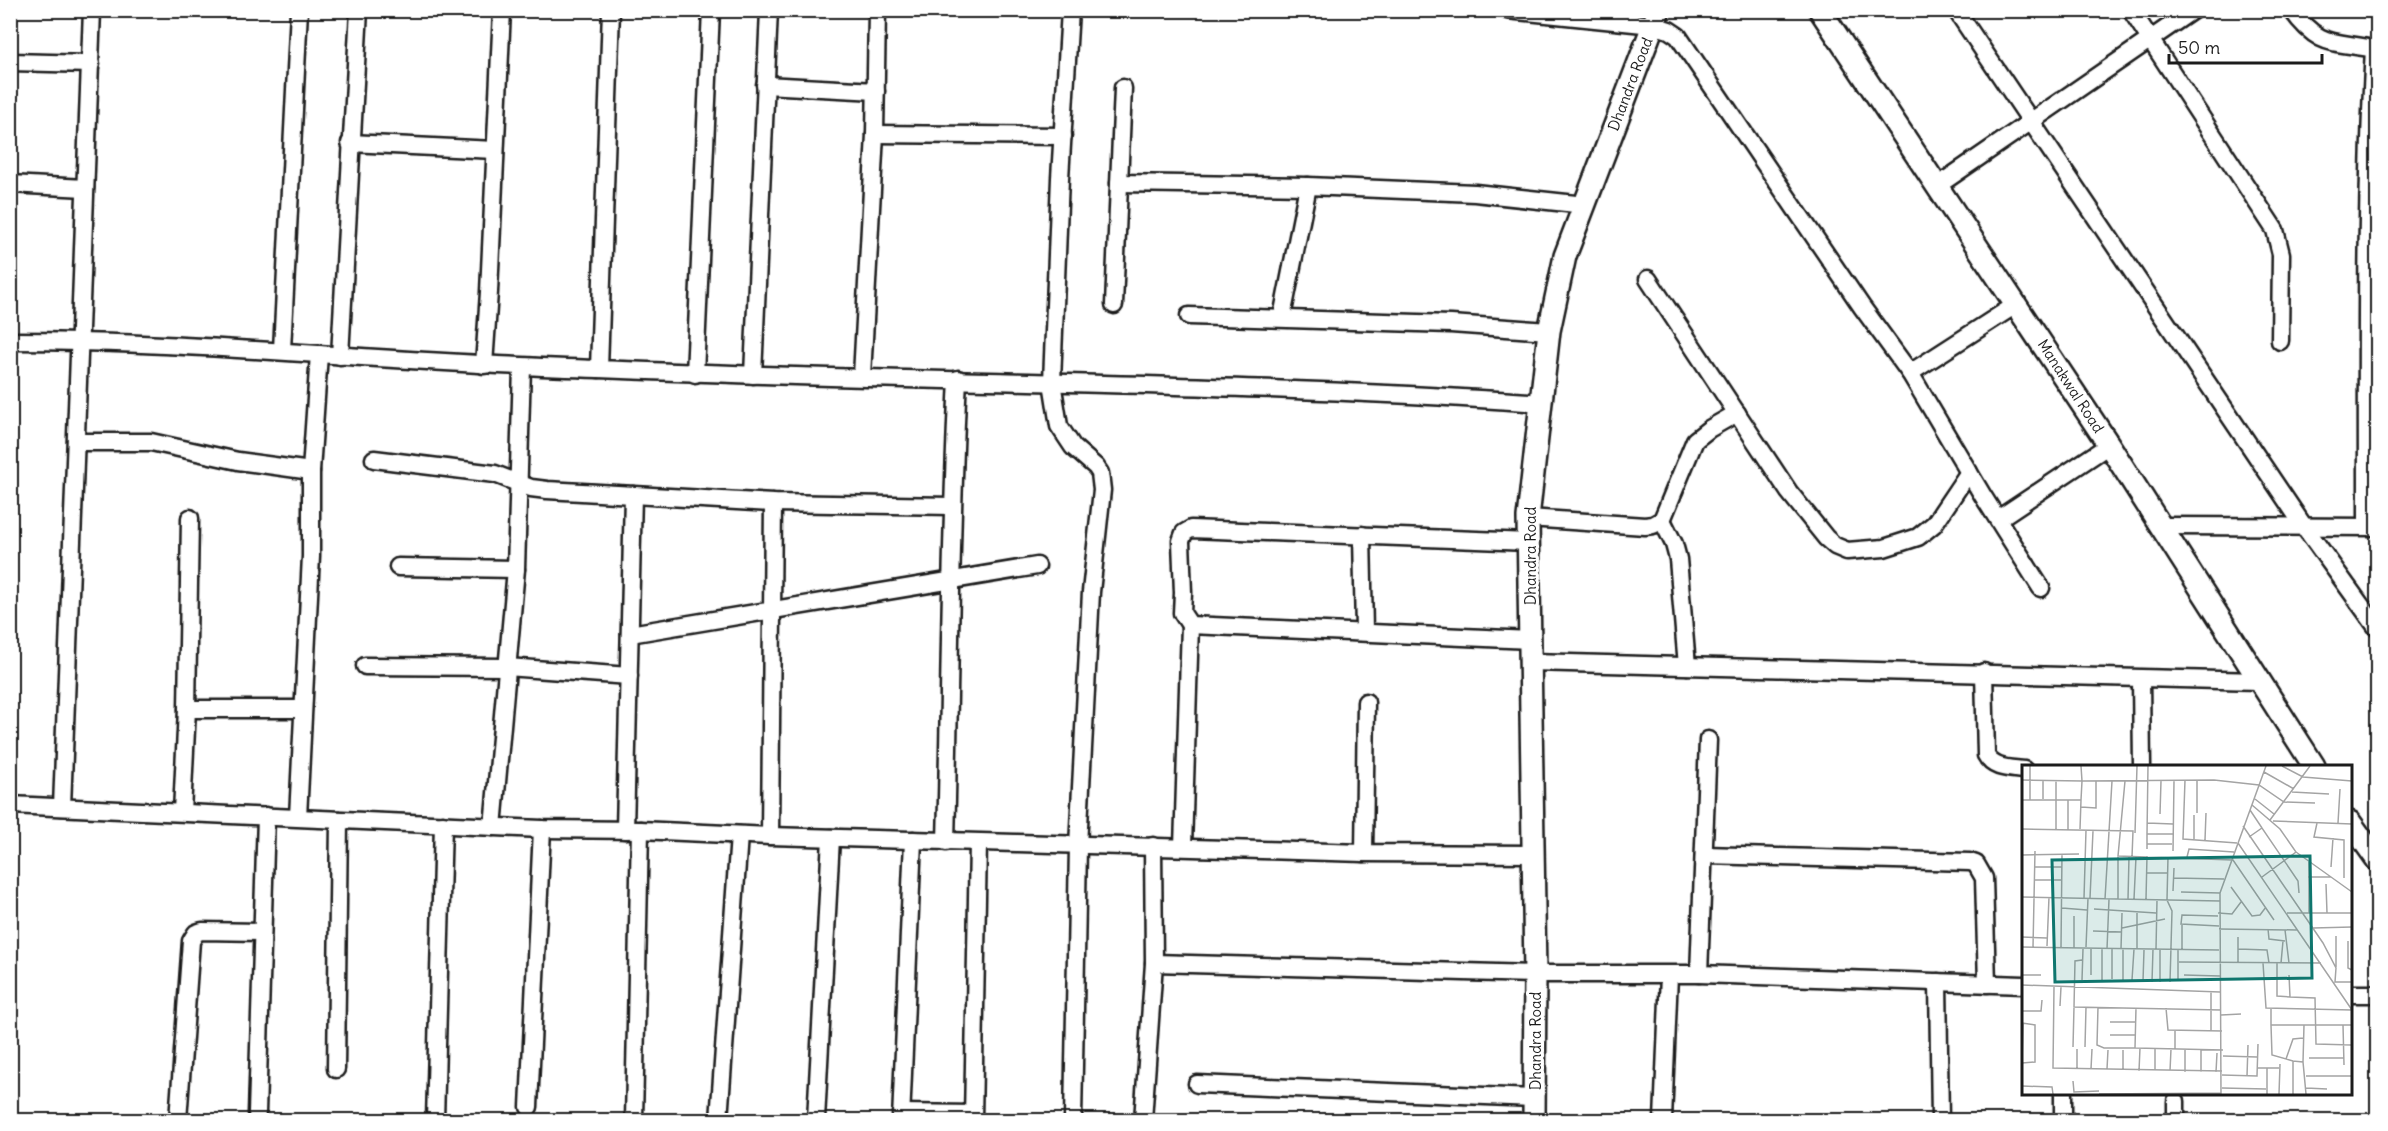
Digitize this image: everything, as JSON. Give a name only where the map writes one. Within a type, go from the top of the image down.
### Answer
[{"type":"street","points":[[62,807],[92,10]]},
{"type":"street","points":[[282,350],[299,10]]},
{"type":"street","points":[[340,356],[359,10]]},
{"type":"street","points":[[484,365],[502,10]]},
{"type":"street","points":[[599,369],[611,10]]},
{"type":"street","points":[[695,374],[711,10]]},
{"type":"street","points":[[753,375],[769,10]]},
{"type":"street","points":[[862,376],[875,135],[878,10]]},
{"type":"street","points":[[1070,10],[1052,382],[1056,412],[1064,436],[1096,467],[1101,481],[1091,592],[1078,846],[1073,1120]]},
{"type":"street","points":[[1507,10],[1656,18],[1678,36],[1910,373],[2041,588]]},
{"type":"street","name":"Manakwal Road","points":[[1820,10],[2017,304],[2162,526],[2258,681],[2313,765]]},
{"type":"street","points":[[1956,10],[2029,122],[2303,525],[2378,629]]},
{"type":"street","points":[[2131,10],[2275,230],[2282,254],[2280,341]]},
{"type":"street","points":[[1937,186],[2193,10]]},
{"type":"street","points":[[2162,526],[2372,526],[2376,50],[2332,43],[2316,37],[2302,24],[2292,10]]},
{"type":"street","name":"Dhandra Road","points":[[1534,1120],[1535,974],[1528,518],[1549,331],[1565,256],[1656,18]]},
{"type":"street","points":[[10,62],[91,64]]},
{"type":"street","points":[[765,85],[876,92]]},
{"type":"street","points":[[1114,306],[1123,88]]},
{"type":"street","points":[[875,135],[1063,136]]},
{"type":"street","points":[[351,143],[495,150]]},
{"type":"street","points":[[1119,183],[1308,186],[1475,194],[1585,205]]},
{"type":"street","points":[[10,184],[85,188]]},
{"type":"street","points":[[1282,317],[1292,256],[1308,186]]},
{"type":"street","points":[[1648,279],[1789,492],[1835,546],[1847,551],[1884,549],[1918,537],[1934,524],[1969,472]]},
{"type":"street","points":[[1910,373],[2017,304]]},
{"type":"street","points":[[1189,316],[1282,317],[1450,324],[1549,331]]},
{"type":"street","points":[[10,341],[81,341],[282,350],[340,356],[522,367],[695,374],[1052,382],[1449,397],[1542,404]]},
{"type":"street","points":[[298,817],[310,556],[311,471],[319,354]]},
{"type":"street","points":[[493,827],[516,569],[522,367]]},
{"type":"street","points":[[946,842],[952,506],[958,379]]},
{"type":"street","points":[[1528,518],[1653,525],[1662,519],[1695,440],[1702,433],[1737,413]]},
{"type":"street","points":[[77,442],[151,442],[238,461],[311,471]]},
{"type":"street","points":[[1998,519],[2109,445]]},
{"type":"street","points":[[374,459],[495,474],[520,484],[547,490],[773,503],[952,506]]},
{"type":"street","points":[[633,495],[629,676],[634,1120]]},
{"type":"street","points":[[770,836],[774,610],[773,503]]},
{"type":"street","points":[[182,812],[187,709],[190,518]]},
{"type":"street","points":[[1662,519],[1674,544],[1678,560],[1687,666]]},
{"type":"street","points":[[1183,846],[1190,625],[1182,613],[1181,541],[1187,531],[1191,529],[1529,542]]},
{"type":"street","points":[[1362,535],[1364,631]]},
{"type":"street","points":[[630,634],[1037,566]]},
{"type":"street","points":[[398,567],[516,569]]},
{"type":"street","points":[[1190,625],[1531,640]]},
{"type":"street","points":[[1531,662],[1984,672],[2142,679],[2258,681]]},
{"type":"street","points":[[365,666],[507,667],[629,676]]},
{"type":"street","points":[[1984,672],[1986,755],[1990,763],[1999,767],[2022,770]]},
{"type":"street","points":[[2142,679],[2142,765]]},
{"type":"street","points":[[1364,853],[1366,702]]},
{"type":"street","points":[[187,709],[303,709]]},
{"type":"street","points":[[1699,974],[1708,740]]},
{"type":"street","points":[[10,805],[542,829],[632,830],[946,842],[1183,846],[1364,853],[1533,854]]},
{"type":"street","points":[[257,1113],[266,816]]},
{"type":"street","points":[[336,1070],[339,820]]},
{"type":"street","points":[[435,1120],[443,824]]},
{"type":"street","points":[[2352,825],[2378,861]]},
{"type":"street","points":[[528,1107],[542,829]]},
{"type":"street","points":[[719,1120],[739,835]]},
{"type":"street","points":[[816,1120],[831,838]]},
{"type":"street","points":[[913,840],[901,1117],[973,1117],[978,843]]},
{"type":"street","points":[[1143,1120],[1154,963],[1153,846]]},
{"type":"street","points":[[1704,855],[1970,862],[1976,864],[1984,879],[1987,984]]},
{"type":"street","points":[[178,1120],[191,941],[196,933],[202,932],[261,933]]},
{"type":"street","points":[[1154,963],[1535,974],[1699,974],[2022,985]]},
{"type":"street","points":[[1663,1120],[1669,975]]},
{"type":"street","points":[[1938,982],[1940,1120]]},
{"type":"street","points":[[2352,994],[2378,994]]},
{"type":"street","points":[[1197,1084],[1534,1098]]},
{"type":"street","points":[[2063,1095],[2063,1120]]},
{"type":"street","points":[[2176,1101],[2176,1120]]}]
